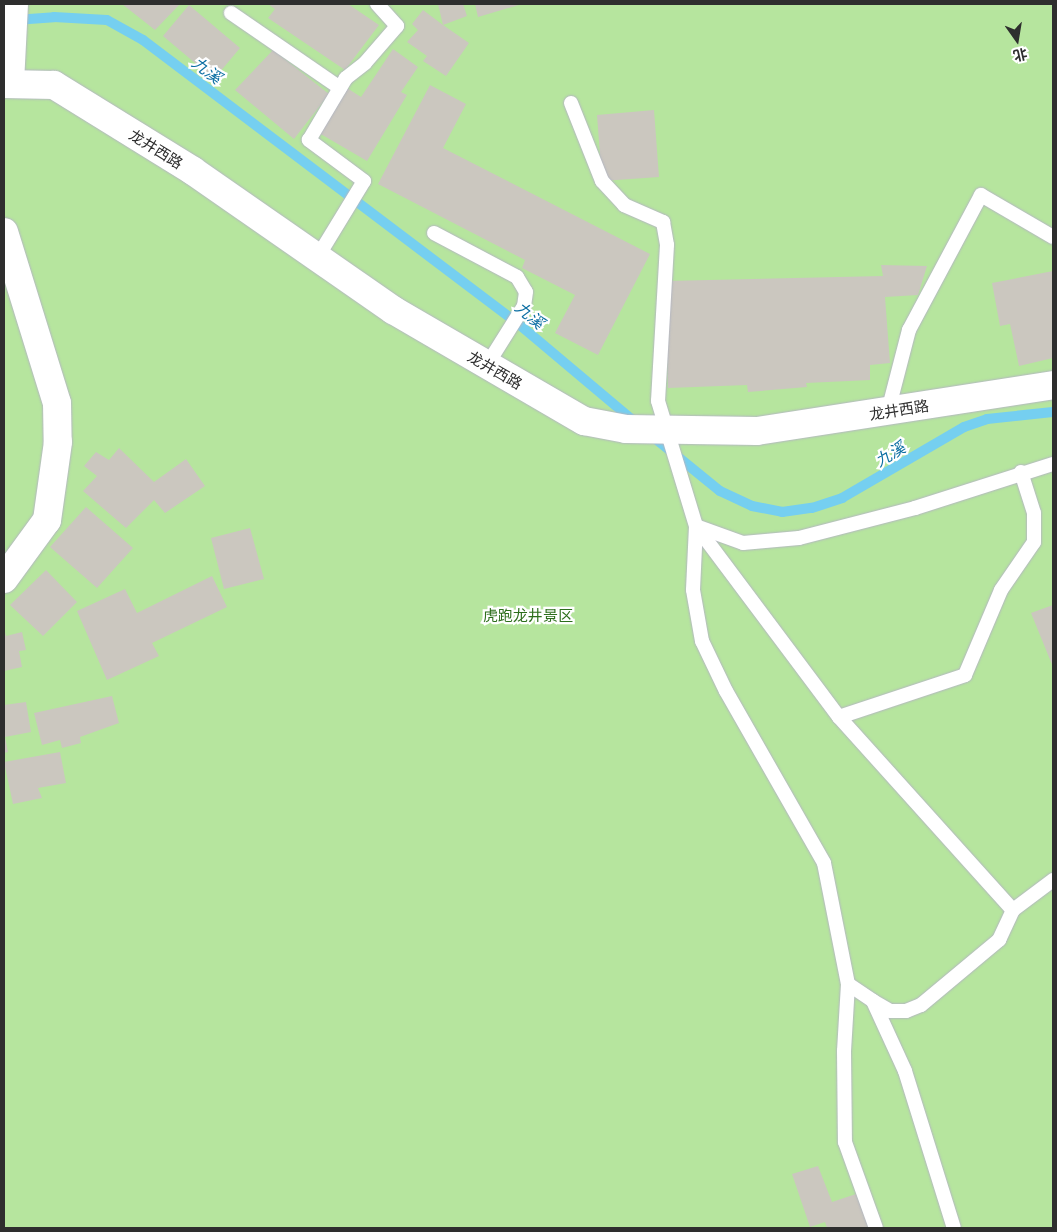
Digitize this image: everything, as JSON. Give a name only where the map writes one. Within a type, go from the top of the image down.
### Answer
[{"type":"street","points":[[8,84],[15,4]]},
{"type":"street","name":"龙井西路","points":[[8,84],[54,85],[193,171],[393,310],[584,421],[626,429],[757,432],[1053,385]]},
{"type":"street","points":[[4,232],[57,403],[58,442],[47,520],[14,570],[4,579]]},
{"type":"lane","points":[[317,258],[364,181],[308,140],[340,88],[397,26],[377,4]]},
{"type":"lane","points":[[231,13],[340,88]]},
{"type":"lane","points":[[572,103],[602,181],[624,205],[663,222],[667,245],[658,401],[669,430],[696,526],[693,590],[702,641],[726,691],[824,863],[848,984],[844,1050],[845,1142],[876,1228]]},
{"type":"lane","points":[[888,411],[909,330],[981,195],[1053,237]]},
{"type":"lane","points":[[434,234],[517,277],[526,292],[524,306],[487,365]]},
{"type":"lane","points":[[696,526],[743,542],[799,538],[915,508],[1021,472],[1053,464]]},
{"type":"lane","points":[[839,717],[965,675],[1002,590],[1034,542],[1034,513],[1021,472]]},
{"type":"lane","points":[[696,526],[839,717],[1013,910]]},
{"type":"lane","points":[[848,984],[890,1011],[906,1011],[921,1005],[999,940],[1013,910],[1053,880]]},
{"type":"lane","points":[[873,1001],[905,1071],[954,1228]]},
{"type":"green space","name":"虎跑龙井景区","points":[[4,4],[1053,4],[1053,1228],[4,1228]]},
{"type":"building","points":[[122,4],[180,4],[155,30]]},
{"type":"building","points":[[268,4],[348,4],[379,25],[345,70],[268,18],[275,9]]},
{"type":"building","points":[[438,4],[463,4],[467,16],[443,25]]},
{"type":"building","points":[[475,4],[522,4],[478,17]]},
{"type":"building","points":[[189,5],[240,48],[214,79],[163,36]]},
{"type":"building","points":[[423,10],[469,43],[446,76],[423,61],[427,56],[407,42],[418,30],[412,24]]},
{"type":"building","points":[[393,49],[418,67],[401,92],[407,95],[367,161],[319,133],[347,88],[361,97]]},
{"type":"building","points":[[273,50],[329,94],[294,139],[235,90]]},
{"type":"building","points":[[430,85],[466,104],[443,148],[650,254],[598,355],[555,333],[575,295],[522,268],[525,260],[378,184]]},
{"type":"building","points":[[654,110],[659,177],[602,181],[597,115]]},
{"type":"building","points":[[881,265],[927,266],[918,295],[885,297],[890,363],[870,365],[870,380],[806,383],[807,387],[748,392],[747,385],[668,388],[665,281],[883,276]]},
{"type":"building","points":[[1053,271],[1053,358],[1019,366],[1010,324],[1000,326],[992,283]]},
{"type":"building","points":[[119,448],[154,482],[186,459],[205,486],[165,513],[154,500],[126,528],[83,491],[97,476],[84,466],[96,452],[109,460]]},
{"type":"building","points":[[86,507],[133,548],[97,588],[50,547]]},
{"type":"building","points":[[250,528],[264,579],[224,589],[211,538]]},
{"type":"building","points":[[46,570],[77,602],[43,636],[10,605]]},
{"type":"building","points":[[212,576],[227,607],[152,643],[159,656],[107,680],[77,611],[125,589],[137,613]]},
{"type":"building","points":[[1053,605],[1053,667],[1031,613]]},
{"type":"building","points":[[4,629],[6,636],[22,632],[26,650],[19,651],[22,667],[4,671]]},
{"type":"building","points":[[112,696],[119,723],[80,737],[81,743],[62,748],[60,740],[42,745],[34,713]]},
{"type":"building","points":[[26,702],[31,732],[5,737],[8,752],[4,753],[4,705]]},
{"type":"building","points":[[60,752],[66,783],[38,788],[42,798],[13,804],[4,762]]},
{"type":"building","points":[[818,1166],[832,1202],[856,1194],[869,1228],[827,1228],[825,1222],[810,1227],[792,1174]]},
{"type":"waterway","name":"九溪","points":[[15,20],[54,17],[107,20],[143,40],[515,321],[636,423]]},
{"type":"waterway","name":"九溪","points":[[651,435],[720,491],[752,506],[782,512],[812,508],[842,498],[964,427],[987,419],[1053,412]]}]
